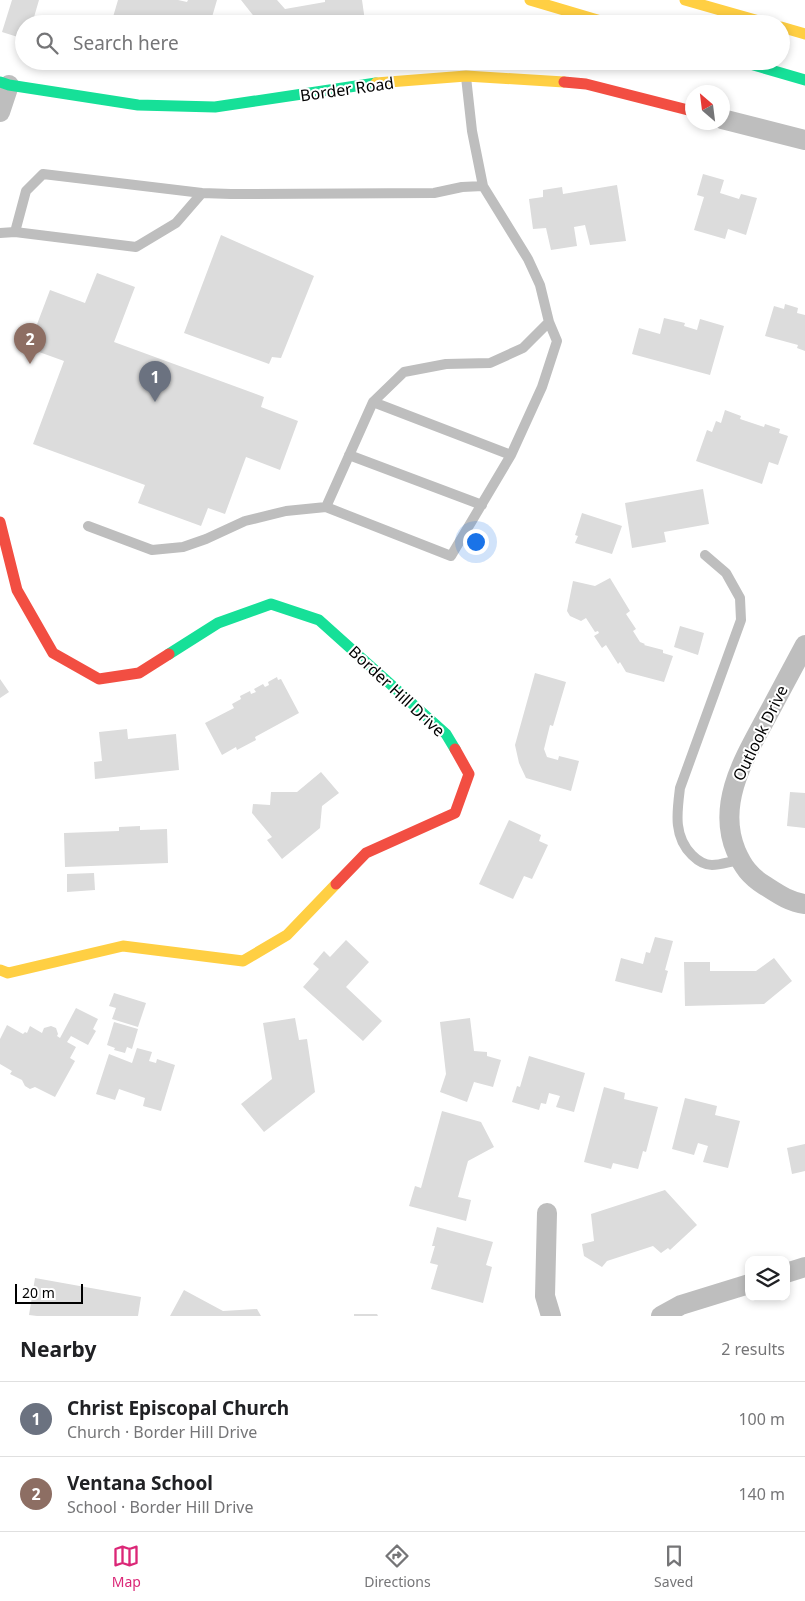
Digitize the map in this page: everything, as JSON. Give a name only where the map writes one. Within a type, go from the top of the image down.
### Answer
[{"type":"main road","points":[[530,0],[581,15]]},
{"type":"main road","points":[[685,0],[738,15]]},
{"type":"main road","points":[[790,30],[805,34]]},
{"type":"main road","points":[[771,70],[805,80]]},
{"type":"main road","name":"Border Road","points":[[5,84],[138,105],[215,107],[383,82],[466,76],[586,84],[685,109]]},
{"type":"main road","name":"Border Hill Drive","points":[[0,522],[16,590],[53,653],[99,679],[139,673],[218,623],[271,604],[318,620],[446,734],[469,774],[455,813],[366,853],[287,935],[243,961],[123,946],[8,973],[0,970]]},
{"type":"street","points":[[0,112],[5,84]]},
{"type":"street","points":[[730,121],[805,140]]},
{"type":"street","name":"Outlook Drive","points":[[805,645],[746,756],[730,796],[728,817],[731,840],[740,860],[752,877],[792,902],[805,904]]},
{"type":"street","points":[[547,1214],[545,1296],[551,1316]]},
{"type":"street","points":[[790,1272],[805,1267]]},
{"type":"street","points":[[661,1316],[681,1305],[745,1285]]},
{"type":"lane","points":[[88,526],[152,550],[183,547],[206,539],[244,521],[286,511],[326,507],[451,556],[511,455],[542,388],[557,341],[549,322],[540,285],[528,260],[483,186],[472,131],[466,76]]},
{"type":"lane","points":[[14,232],[26,191],[43,174],[202,193],[425,193],[449,191],[462,186],[483,186]]},
{"type":"lane","points":[[0,233],[14,232],[136,248],[176,223],[202,193]]},
{"type":"lane","points":[[326,507],[373,402],[404,372],[446,364],[490,363],[523,348],[549,322]]},
{"type":"lane","points":[[373,402],[511,455]]},
{"type":"lane","points":[[349,455],[482,505]]},
{"type":"lane","points":[[706,555],[726,573],[740,598],[741,620],[680,788],[676,814],[678,832],[684,848],[697,860],[712,865],[740,860]]},
{"type":"building","points":[[12,0],[39,0],[35,15],[15,15],[15,36],[2,32]]},
{"type":"building","points":[[118,0],[178,0],[187,2],[188,0],[217,0],[213,15],[114,15]]},
{"type":"building","points":[[241,0],[277,0],[285,9],[325,2],[325,0],[362,0],[364,15],[253,15]]},
{"type":"building","points":[[703,174],[724,180],[720,193],[739,199],[741,194],[757,198],[746,235],[728,229],[725,239],[694,230],[704,197],[697,195]]},
{"type":"building","points":[[617,185],[626,241],[590,245],[585,225],[574,227],[577,246],[551,250],[546,228],[533,229],[529,199],[543,197],[543,190],[562,187],[563,194]]},
{"type":"building","points":[[221,235],[314,276],[281,358],[272,357],[269,364],[184,333]]},
{"type":"building","points":[[97,273],[135,287],[114,342],[264,397],[261,407],[298,421],[280,470],[246,457],[225,514],[208,508],[201,526],[138,503],[145,485],[33,444],[64,361],[28,348],[50,290],[85,303]]},
{"type":"building","points":[[785,304],[798,308],[797,313],[805,315],[805,351],[797,348],[798,345],[765,336],[774,306],[784,309]]},
{"type":"building","points":[[664,318],[685,323],[684,326],[697,330],[700,319],[724,326],[710,375],[632,354],[639,328],[660,334]]},
{"type":"building","points":[[725,410],[741,416],[740,419],[764,427],[765,424],[780,429],[779,433],[788,436],[778,465],[769,462],[762,484],[696,461],[707,430],[712,432],[716,421],[721,423]]},
{"type":"building","points":[[703,489],[709,524],[664,532],[666,542],[632,548],[625,503]]},
{"type":"building","points":[[582,513],[622,526],[612,554],[575,543],[578,536],[575,535]]},
{"type":"building","points":[[610,578],[630,611],[626,614],[636,629],[633,631],[640,642],[644,645],[663,650],[663,653],[673,656],[664,682],[626,672],[620,662],[618,664],[606,645],[602,648],[594,636],[599,633],[598,631],[595,632],[586,618],[581,621],[570,616],[567,611],[573,581],[595,586]]},
{"type":"building","points":[[680,626],[704,633],[698,655],[674,647]]},
{"type":"building","points":[[535,673],[566,682],[553,726],[550,725],[544,749],[547,757],[558,760],[559,756],[579,761],[571,791],[526,778],[519,763],[515,745]]},
{"type":"building","points":[[277,677],[278,680],[281,679],[299,713],[255,737],[256,740],[237,750],[236,747],[222,755],[205,723],[234,708],[232,704],[241,699],[240,696],[250,691],[251,694],[256,692],[254,689],[263,684],[265,687],[269,685],[268,682]]},
{"type":"building","points":[[0,679],[9,692],[0,698]]},
{"type":"building","points":[[127,729],[128,739],[176,734],[179,770],[95,779],[94,762],[102,761],[99,732]]},
{"type":"building","points":[[321,772],[339,793],[322,806],[320,828],[282,859],[267,840],[272,837],[252,813],[253,804],[270,805],[271,792],[297,792]]},
{"type":"building","points":[[790,792],[805,793],[805,828],[787,826]]},
{"type":"building","points":[[509,820],[541,835],[539,841],[548,845],[532,879],[524,876],[513,899],[479,884]]},
{"type":"building","points":[[140,826],[140,830],[167,829],[168,863],[65,867],[64,833],[119,831],[119,827]]},
{"type":"building","points":[[94,873],[95,890],[67,892],[67,874]]},
{"type":"building","points":[[655,937],[673,941],[665,970],[668,971],[662,993],[615,981],[621,958],[643,964],[646,952],[650,953]]},
{"type":"building","points":[[346,940],[369,962],[346,987],[382,1021],[363,1041],[303,987],[319,969],[313,964],[324,951],[330,957]]},
{"type":"building","points":[[774,958],[792,981],[764,1004],[685,1006],[684,962],[710,962],[710,971],[756,971]]},
{"type":"building","points":[[114,993],[146,1003],[138,1027],[112,1019],[116,1008],[109,1006]]},
{"type":"building","points":[[76,1008],[98,1019],[93,1029],[96,1031],[88,1045],[71,1036],[67,1042],[76,1047],[70,1058],[75,1061],[55,1097],[35,1087],[30,1089],[25,1086],[22,1080],[10,1074],[12,1071],[0,1064],[0,1039],[7,1025],[23,1034],[27,1033],[30,1026],[42,1033],[44,1028],[51,1026],[56,1028],[57,1036],[60,1038]]},
{"type":"building","points":[[295,1018],[299,1040],[307,1039],[315,1092],[264,1132],[241,1104],[272,1079],[263,1023]]},
{"type":"building","points":[[470,1018],[474,1051],[487,1052],[487,1056],[501,1060],[493,1087],[474,1082],[467,1102],[440,1092],[446,1074],[440,1022]]},
{"type":"building","points":[[114,1022],[138,1029],[132,1049],[127,1047],[125,1053],[114,1050],[115,1048],[107,1045]]},
{"type":"building","points":[[137,1048],[152,1052],[149,1061],[156,1063],[157,1059],[175,1065],[161,1111],[143,1106],[145,1098],[119,1089],[115,1100],[96,1094],[109,1054],[132,1063]]},
{"type":"building","points":[[529,1056],[585,1073],[574,1112],[556,1107],[560,1096],[549,1093],[546,1104],[541,1103],[539,1110],[512,1102],[517,1086],[520,1087]]},
{"type":"building","points":[[604,1087],[625,1093],[624,1099],[658,1107],[646,1152],[643,1151],[638,1169],[613,1163],[611,1169],[584,1162]]},
{"type":"building","points":[[685,1098],[717,1106],[715,1115],[740,1121],[728,1168],[703,1162],[708,1146],[698,1143],[694,1155],[672,1149]]},
{"type":"building","points":[[442,1111],[481,1122],[494,1147],[468,1161],[458,1197],[471,1200],[466,1221],[409,1206],[415,1186],[421,1188]]},
{"type":"building","points":[[805,1144],[805,1171],[792,1174],[787,1148]]},
{"type":"building","points":[[665,1190],[697,1225],[670,1250],[668,1248],[661,1253],[653,1246],[607,1261],[602,1267],[584,1256],[582,1244],[594,1241],[591,1214]]},
{"type":"building","points":[[437,1227],[493,1242],[486,1265],[492,1267],[483,1303],[431,1289],[438,1265],[430,1263],[435,1246],[432,1246]]},
{"type":"building","points":[[35,1278],[141,1297],[138,1316],[29,1315]]},
{"type":"building","points":[[184,1290],[223,1311],[257,1309],[261,1316],[170,1316]]},
{"type":"building","points":[[354,1314],[377,1314],[378,1316],[354,1316]]},
{"type":"traffic: fast","points":[[771,70],[805,80]]},
{"type":"traffic: fast","points":[[0,82],[138,105],[215,107],[376,83]]},
{"type":"traffic: fast","points":[[169,654],[218,623],[271,604],[319,620],[446,734],[455,749]]},
{"type":"traffic: slow","points":[[530,0],[581,15]]},
{"type":"traffic: slow","points":[[685,0],[738,15]]},
{"type":"traffic: slow","points":[[790,30],[805,34]]},
{"type":"traffic: slow","points":[[376,83],[466,76],[564,82]]},
{"type":"traffic: slow","points":[[0,970],[8,973],[123,946],[243,961],[287,935],[336,884]]},
{"type":"traffic: jam","points":[[564,82],[586,84],[685,109]]},
{"type":"traffic: jam","points":[[0,522],[17,590],[53,653],[99,679],[139,673],[169,654]]},
{"type":"traffic: jam","points":[[336,884],[366,853],[455,813],[469,774],[455,749]]},
{"type":"place","name":"Ventana School","points":[[30,364]]},
{"type":"place","name":"Christ Episcopal Church","points":[[155,402]]}]
